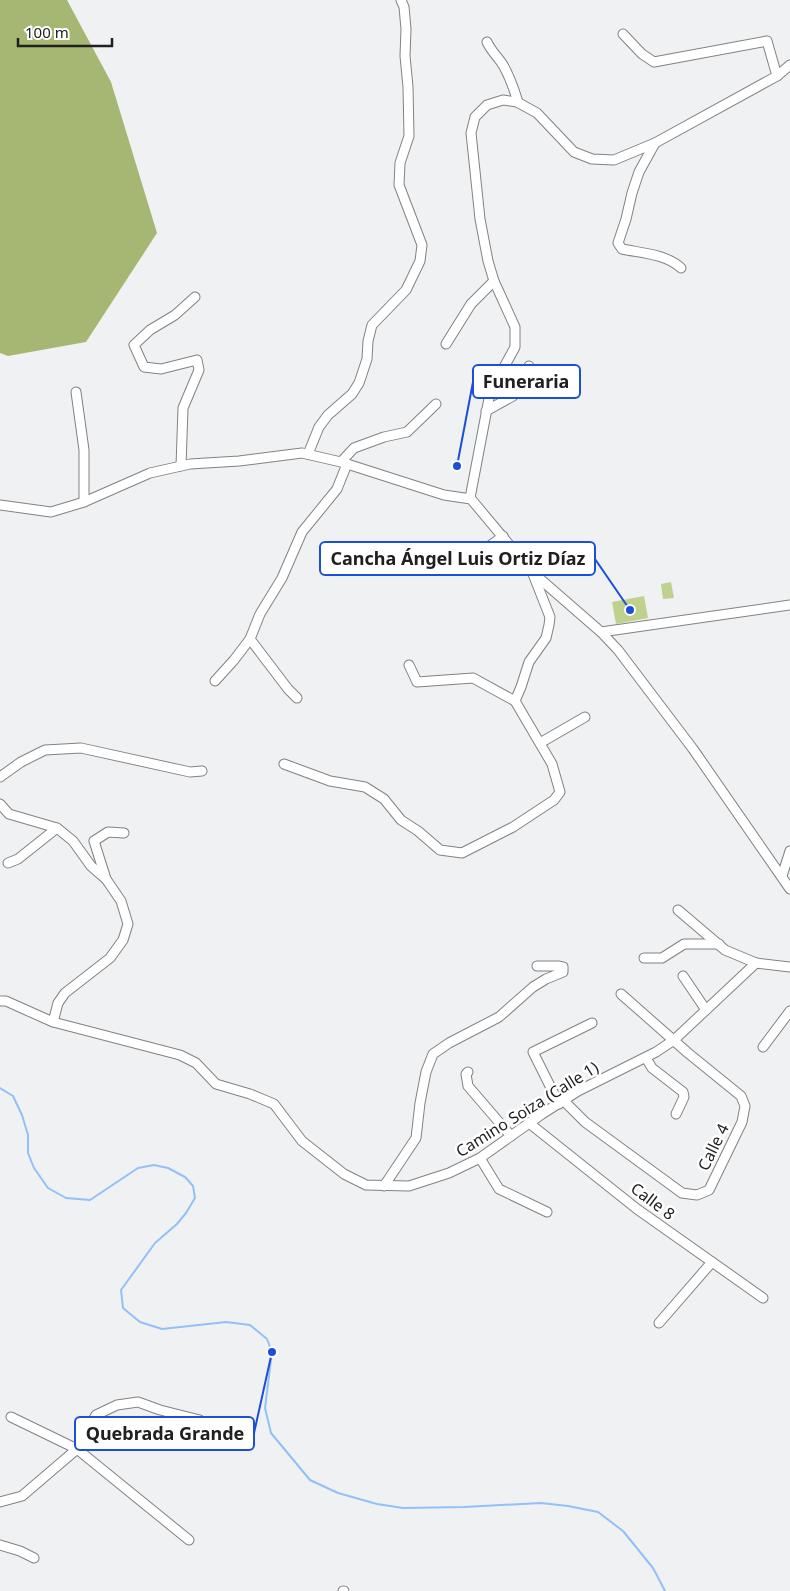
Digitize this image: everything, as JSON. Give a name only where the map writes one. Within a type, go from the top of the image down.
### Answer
[{"type":"street","points":[[308,454],[319,427],[328,415],[352,394],[359,383],[367,359],[368,341],[372,325],[406,290],[420,260],[422,245],[399,185],[400,163],[409,136],[405,56],[406,29],[404,7],[401,0]]},
{"type":"street","points":[[623,34],[642,54],[654,62],[767,41],[777,76]]},
{"type":"street","points":[[487,42],[503,64],[518,102]]},
{"type":"street","points":[[470,498],[490,393],[515,347],[514,327],[494,282],[480,219],[471,133],[475,117],[487,105],[503,100],[518,102],[537,113],[574,152],[592,159],[614,160],[656,143],[777,76],[790,65]]},
{"type":"street","points":[[656,143],[639,172],[618,243],[622,250],[665,258],[681,268]]},
{"type":"street","points":[[446,344],[471,304],[494,282]]},
{"type":"street","points":[[180,466],[183,408],[199,370],[196,360],[161,369],[144,368],[134,346],[150,330],[175,315],[195,297]]},
{"type":"street","points":[[486,411],[513,396],[529,366]]},
{"type":"street","points":[[76,392],[84,450],[84,502]]},
{"type":"street","points":[[215,681],[250,639],[260,614],[282,578],[302,532],[337,488],[344,463],[354,448],[384,437],[407,432],[436,404]]},
{"type":"street","points":[[0,504],[51,512],[84,502],[150,473],[190,464],[239,461],[302,453],[344,463],[444,494],[470,498],[483,511],[532,572],[601,632],[618,650],[694,749],[790,888]]},
{"type":"street","points":[[441,559],[469,557],[486,550],[503,536]]},
{"type":"street","points":[[514,701],[521,687],[529,662],[546,638],[550,616],[532,572]]},
{"type":"street","points":[[601,632],[790,605]]},
{"type":"street","points":[[250,639],[297,698]]},
{"type":"street","points":[[284,764],[330,781],[365,787],[384,799],[401,820],[418,831],[440,850],[462,853],[513,827],[554,800],[560,792],[552,764],[514,701],[473,678],[417,682],[409,665]]},
{"type":"street","points":[[540,743],[585,717]]},
{"type":"street","points":[[0,777],[21,762],[45,750],[81,748],[190,772],[202,771]]},
{"type":"street","points":[[0,804],[9,814],[57,828],[73,841],[91,866],[106,879]]},
{"type":"street","points":[[8,864],[18,859],[57,828]]},
{"type":"street","points":[[54,1022],[58,1004],[66,993],[110,958],[123,940],[128,924],[121,902],[106,879],[94,841],[108,832],[124,833]]},
{"type":"street","points":[[782,876],[790,851]]},
{"type":"street","points":[[678,910],[725,950],[756,963],[790,968]]},
{"type":"street","points":[[644,958],[662,958],[684,944],[719,944]]},
{"type":"street","name":"Camino Soiza (Calle 1)","points":[[0,1001],[6,1001],[54,1022],[180,1055],[196,1064],[216,1084],[250,1094],[274,1104],[302,1140],[344,1174],[366,1185],[409,1186],[449,1173],[480,1158],[578,1091],[646,1058],[674,1040],[756,963]]},
{"type":"street","points":[[384,1186],[416,1138],[426,1072],[433,1054],[449,1043],[499,1017],[533,987],[563,972],[563,967],[537,966]]},
{"type":"street","points":[[683,976],[706,1010]]},
{"type":"street","name":"Calle 4","points":[[561,1102],[585,1122],[682,1193],[697,1195],[708,1190],[742,1122],[745,1106],[741,1096],[688,1053],[621,994]]},
{"type":"street","points":[[763,1047],[790,1012]]},
{"type":"street","points":[[561,1102],[533,1052],[592,1023]]},
{"type":"street","points":[[646,1058],[652,1068],[683,1092],[684,1097],[676,1114]]},
{"type":"street","points":[[468,1072],[466,1074],[468,1086],[511,1136]]},
{"type":"street","name":"Calle 8","points":[[529,1123],[637,1209],[763,1298]]},
{"type":"street","points":[[480,1158],[499,1188],[547,1212]]},
{"type":"street","points":[[659,1323],[712,1262]]},
{"type":"street","points":[[0,1502],[22,1496],[77,1449],[96,1415],[117,1405],[138,1402],[160,1410],[200,1420]]},
{"type":"street","points":[[11,1417],[77,1449],[189,1540]]},
{"type":"street","points":[[0,1546],[20,1551],[34,1558]]},
{"type":"green space","points":[[0,0],[67,0],[111,82],[157,233],[86,342],[8,356],[0,353]]},
{"type":"green space","points":[[671,582],[674,598],[663,599],[661,584]]},
{"type":"green space","points":[[644,596],[648,618],[616,624],[612,602]]},
{"type":"waterway","points":[[0,1088],[13,1096],[22,1115],[28,1135],[28,1153],[34,1168],[48,1188],[66,1198],[90,1200],[138,1168],[154,1165],[168,1168],[185,1177],[193,1186],[195,1198],[186,1213],[177,1224],[155,1243],[121,1290],[123,1308],[140,1322],[162,1329],[226,1322],[250,1325],[267,1339],[272,1352],[265,1408],[271,1433],[310,1480],[338,1493],[377,1504],[403,1508],[541,1503],[598,1512],[623,1531],[653,1568],[665,1591]]},
{"type":"place","name":"Funeraria","points":[[457,466]]},
{"type":"place","name":"Cancha Ángel Luis Ortiz Díaz","points":[[630,610]]},
{"type":"place","name":"Quebrada Grande","points":[[272,1352]]}]
